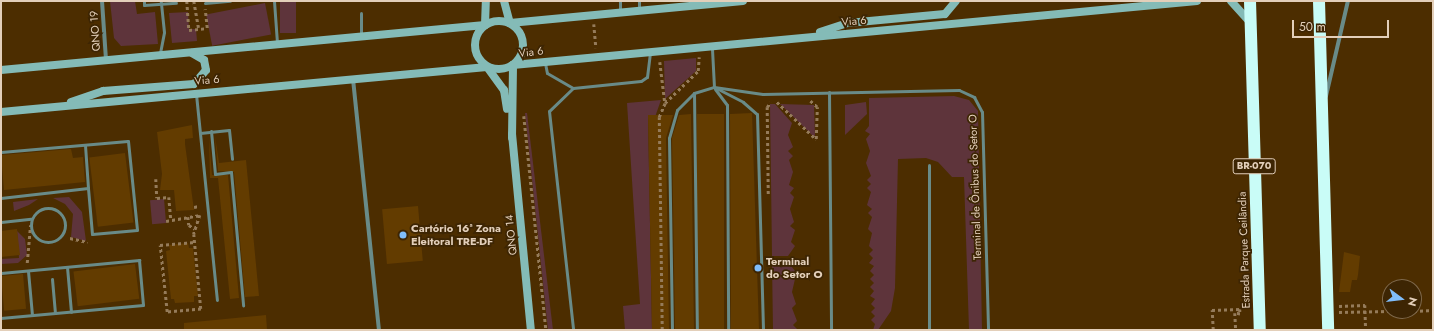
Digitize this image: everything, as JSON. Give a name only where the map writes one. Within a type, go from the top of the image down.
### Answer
[{"type":"highway","name":"Estrada Parque Ceilândia","points":[[1250,1],[1260,330]]},
{"type":"highway","points":[[1319,1],[1328,330]]},
{"type":"main road","points":[[486,1],[485,25],[477,35],[475,46],[477,55],[487,67],[496,69],[513,65],[521,55],[523,43],[516,28],[510,23],[504,1]]},
{"type":"main road","points":[[1,70],[160,53],[192,53],[485,25],[493,22],[510,23],[742,1]]},
{"type":"main road","points":[[806,37],[848,23],[945,14],[956,1]]},
{"type":"main road","name":"Via 6","points":[[513,65],[596,56],[1197,1]]},
{"type":"main road","points":[[1231,1],[1250,22]]},
{"type":"main road","points":[[57,107],[103,91],[194,84],[202,78],[206,65],[200,56],[192,53]]},
{"type":"main road","name":"QNO 14","points":[[512,138],[513,65]]},
{"type":"main road","name":"Via 6","points":[[1,112],[196,92],[487,67]]},
{"type":"main road","name":"QNO 14","points":[[487,67],[504,90],[512,138],[531,330]]},
{"type":"street","name":"QNO 19","points":[[102,1],[106,59]]},
{"type":"street","points":[[1322,114],[1348,1]]},
{"type":"street","points":[[353,79],[379,330]]},
{"type":"lane","points":[[144,1],[144,5],[161,2],[176,2]]},
{"type":"lane","points":[[205,3],[230,1]]},
{"type":"lane","points":[[274,1],[278,44]]},
{"type":"lane","points":[[620,1],[620,13]]},
{"type":"lane","points":[[639,1],[639,11]]},
{"type":"lane","points":[[160,53],[164,32],[161,2]]},
{"type":"lane","points":[[360,37],[361,13]]},
{"type":"lane","points":[[712,46],[714,87],[726,105],[728,330]]},
{"type":"lane","points":[[545,61],[547,73],[573,88],[641,81],[647,77],[650,52]]},
{"type":"lane","points":[[714,87],[743,102],[758,114],[763,330]]},
{"type":"lane","name":"Terminal de Ônibus do Setor O","points":[[672,330],[668,138],[677,110],[694,93],[714,87],[763,94],[959,90],[974,97],[980,104],[988,330]]},
{"type":"lane","points":[[573,88],[549,111],[573,330]]},
{"type":"lane","points":[[196,92],[217,300]]},
{"type":"lane","points":[[829,92],[831,330]]},
{"type":"lane","points":[[694,93],[697,330]]},
{"type":"lane","points":[[200,133],[229,130],[232,159]]},
{"type":"lane","points":[[211,131],[215,174],[231,172],[243,305]]},
{"type":"lane","points":[[1,152],[128,141],[137,230],[92,234],[85,145]]},
{"type":"lane","points":[[925,330],[928,330],[929,165]]},
{"type":"lane","points":[[1,198],[88,188]]},
{"type":"lane","points":[[1,222],[31,220],[45,207],[55,208],[65,224],[62,234],[55,241],[45,242],[31,230],[31,220]]},
{"type":"lane","points":[[1,274],[139,260],[143,305],[1,318]]},
{"type":"lane","points":[[67,267],[71,312]]},
{"type":"lane","points":[[28,271],[32,315]]},
{"type":"lane","points":[[52,279],[55,313]]},
{"type":"path","points":[[187,1],[189,30],[207,28],[205,3]]},
{"type":"path","points":[[194,1],[199,28]]},
{"type":"path","points":[[594,15],[596,56]]},
{"type":"path","points":[[664,103],[698,71],[699,56],[692,57]]},
{"type":"path","points":[[662,330],[659,117],[664,103],[660,63],[668,60]]},
{"type":"path","points":[[784,102],[777,102],[816,139],[817,107],[804,102]]},
{"type":"path","points":[[523,112],[546,330]]},
{"type":"path","points":[[156,179],[157,198],[169,197],[171,219]]},
{"type":"path","points":[[194,207],[199,206]]},
{"type":"path","points":[[166,221],[200,215],[195,229],[195,242],[201,309],[167,312],[160,245],[195,242]]},
{"type":"path","points":[[188,216],[189,225],[195,229]]},
{"type":"path","points":[[22,264],[29,263],[31,220]]},
{"type":"path","points":[[70,238],[88,242]]},
{"type":"path","points":[[1339,306],[1365,305],[1366,330]]},
{"type":"path","points":[[1213,330],[1212,310],[1240,309],[1240,314],[1235,313],[1236,330]]},
{"type":"path","points":[[1422,311],[1433,310]]},
{"type":"path","points":[[1339,312],[1382,311]]},
{"type":"shaded area","points":[[110,1],[135,1],[137,14],[155,12],[158,44],[121,46],[114,38]]},
{"type":"shaded area","points":[[280,1],[296,1],[296,33],[280,33]]},
{"type":"shaded area","points":[[265,3],[271,34],[212,46],[206,14]]},
{"type":"shaded area","points":[[188,12],[189,29],[196,29],[197,41],[172,43],[169,13]]},
{"type":"shaded area","points":[[696,58],[696,71],[665,99],[664,61]]},
{"type":"shaded area","points":[[954,96],[969,100],[978,111],[982,330],[969,330],[964,177],[952,177],[938,162],[926,158],[898,159],[895,288],[891,311],[878,330],[873,330],[875,324],[871,320],[875,316],[871,312],[875,308],[871,304],[875,299],[870,296],[874,291],[870,287],[874,283],[870,279],[874,275],[870,271],[874,266],[869,263],[873,258],[869,254],[873,250],[869,246],[872,233],[868,229],[872,217],[868,213],[872,209],[867,205],[871,192],[867,188],[871,184],[867,180],[871,176],[866,163],[870,151],[866,139],[870,134],[865,131],[869,126],[869,98]]},
{"type":"shaded area","points":[[661,100],[655,117],[648,118],[652,330],[625,330],[623,306],[640,304],[627,103]]},
{"type":"shaded area","points":[[866,102],[867,114],[845,135],[845,105]]},
{"type":"shaded area","points":[[770,104],[775,104],[792,123],[788,135],[793,147],[788,151],[793,156],[789,160],[793,172],[789,185],[794,188],[790,193],[794,197],[790,209],[794,222],[790,226],[795,230],[791,242],[795,246],[788,256],[772,256]]},
{"type":"shaded area","points":[[780,104],[814,105],[815,137],[813,136]]},
{"type":"shaded area","points":[[525,113],[527,113],[553,330],[548,330]]},
{"type":"shaded area","points":[[69,197],[82,212],[86,241],[71,237],[73,214],[65,204],[53,198]]},
{"type":"shaded area","points":[[38,199],[29,205],[14,211],[13,202]]},
{"type":"shaded area","points":[[164,199],[166,223],[152,224],[150,200]]},
{"type":"shaded area","points":[[17,231],[25,239],[27,255],[18,263],[1,264],[1,259],[19,258]]},
{"type":"shaded area","points":[[788,262],[795,271],[792,275],[795,279],[792,292],[796,304],[792,308],[797,321],[793,325],[797,329],[773,330],[772,263]]},
{"type":"building","points":[[752,113],[759,330],[731,330],[730,114]]},
{"type":"building","points":[[691,114],[694,330],[675,330],[672,138],[679,115]]},
{"type":"building","points":[[697,114],[724,114],[724,330],[697,330]]},
{"type":"building","points":[[648,115],[673,115],[666,138],[669,330],[652,330]]},
{"type":"building","points":[[192,125],[193,138],[185,139],[185,144],[194,210],[176,211],[174,190],[160,190],[162,174],[157,132]]},
{"type":"building","points":[[215,136],[219,163],[246,160],[259,296],[245,297],[234,172],[218,171]]},
{"type":"building","points":[[209,137],[212,175],[228,175],[239,298],[230,299],[218,178],[210,178]]},
{"type":"building","points":[[71,149],[73,158],[83,157],[85,182],[4,190],[1,155]]},
{"type":"building","points":[[125,153],[134,222],[98,227],[89,157]]},
{"type":"building","name":"Cartório 16ª Zona Eleitoral TRE-DF","points":[[418,206],[423,261],[387,264],[382,209]]},
{"type":"building","points":[[17,229],[20,255],[1,257],[1,231]]},
{"type":"building","points":[[188,243],[189,248],[193,248],[198,296],[194,296],[194,302],[175,303],[174,299],[171,299],[166,251],[170,250],[169,245]]},
{"type":"building","points":[[1344,252],[1360,256],[1357,280],[1352,280],[1350,292],[1339,292]]},
{"type":"building","points":[[135,264],[139,299],[78,306],[73,272]]},
{"type":"building","points":[[23,274],[26,309],[4,311],[1,276]]},
{"type":"building","points":[[266,315],[267,330],[184,330],[184,323]]},
{"type":"place","name":"Cartório 16ª Zona Eleitoral TRE-DF","points":[[403,235]]},
{"type":"place","name":"Terminal do Setor O","points":[[758,268]]}]
